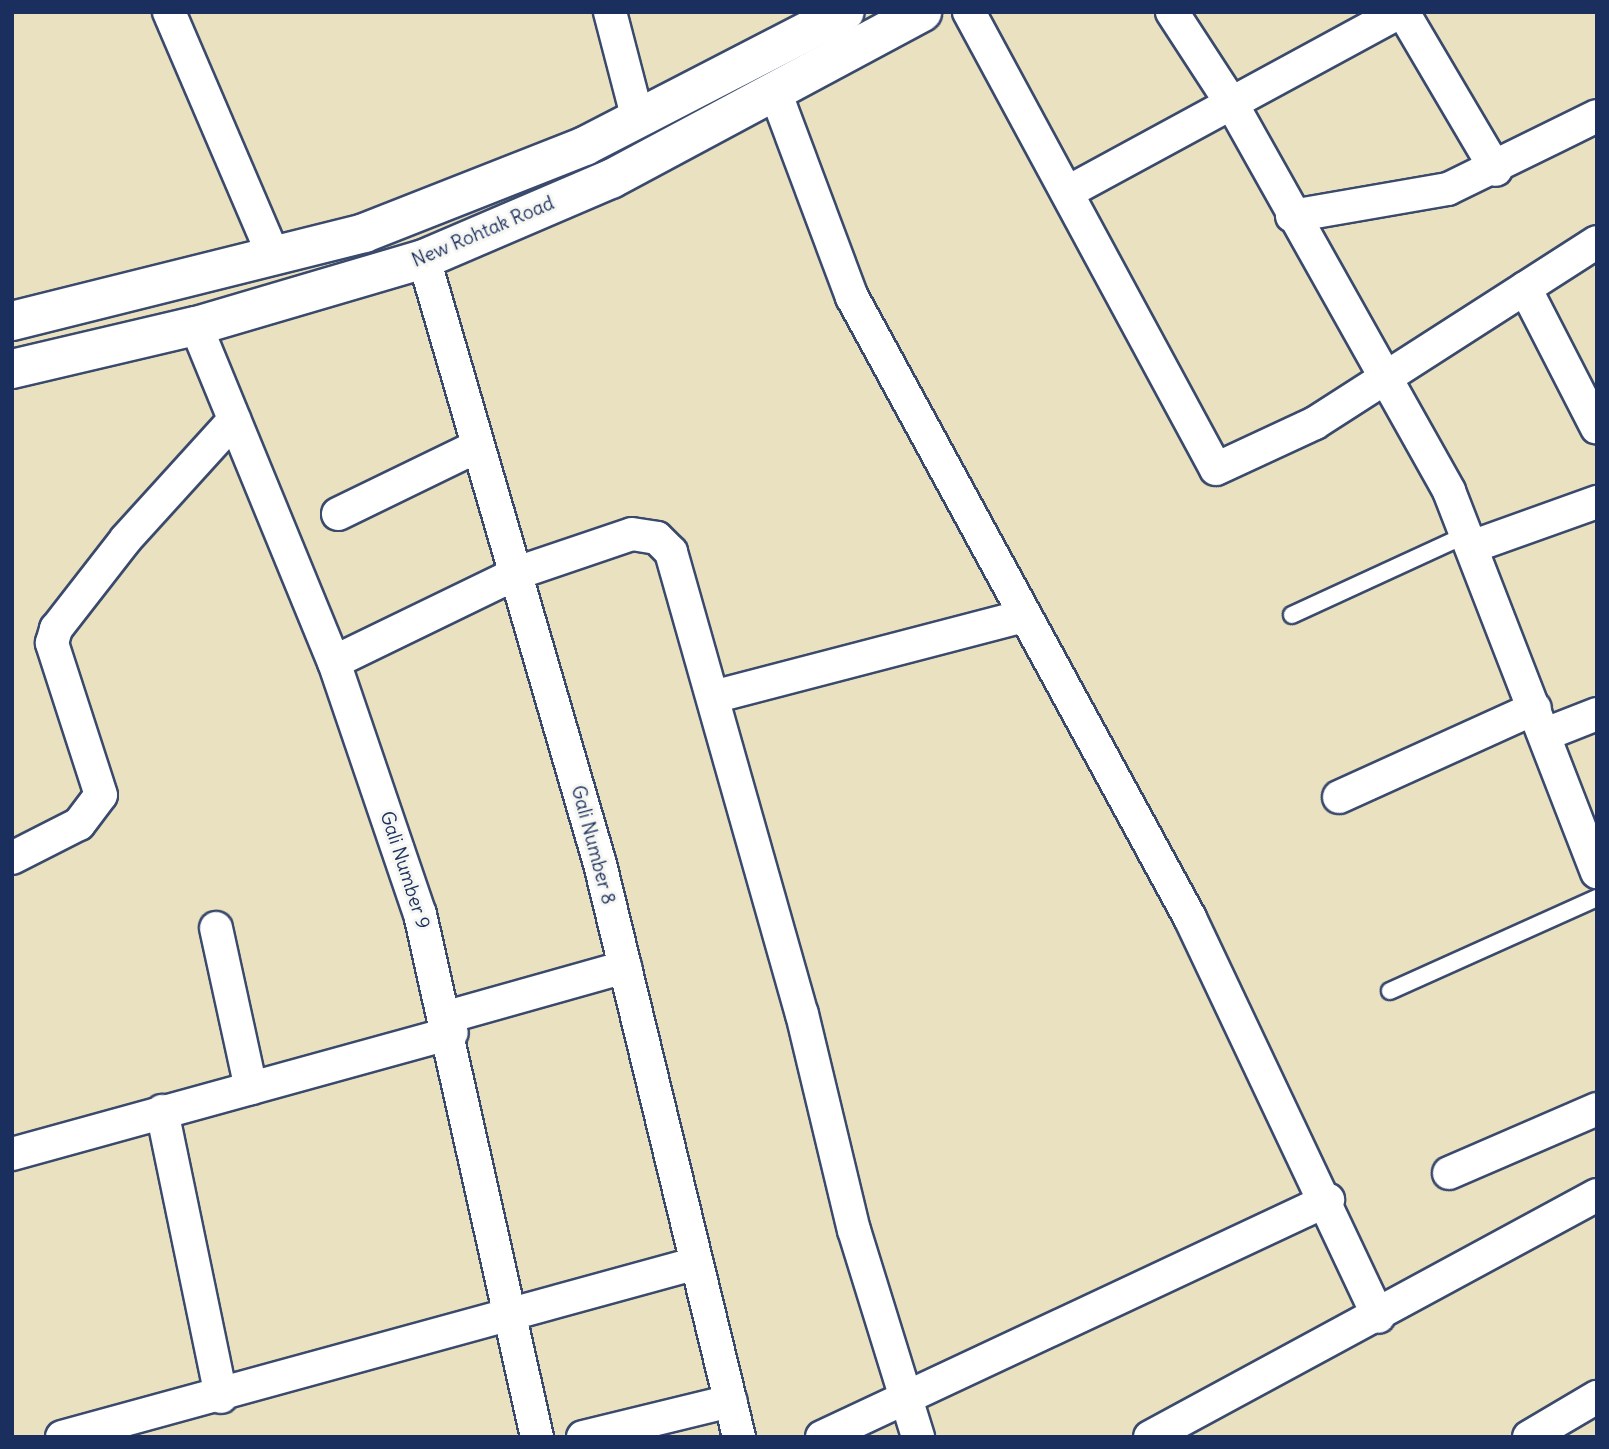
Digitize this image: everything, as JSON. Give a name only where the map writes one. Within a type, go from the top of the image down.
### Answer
[{"type":"main road","points":[[12,321],[364,233],[585,146],[845,12]]},
{"type":"main road","name":"New Rohtak Road","points":[[12,369],[196,326],[424,259],[611,179],[776,94],[922,12]]},
{"type":"street","points":[[169,12],[274,257]]},
{"type":"street","points":[[610,12],[637,117]]},
{"type":"street","points":[[969,12],[1216,470],[1384,381],[1597,242]]},
{"type":"street","points":[[1172,12],[1231,104],[1471,540],[1597,872]]},
{"type":"street","points":[[1068,192],[1401,12],[1496,170]]},
{"type":"street","points":[[776,94],[852,297],[1023,617],[1190,918],[1328,1200],[1379,1317]]},
{"type":"street","points":[[1292,216],[1430,193],[1496,170],[1597,116]]},
{"type":"street","name":"Gali Number 8","points":[[424,259],[476,447],[517,573],[625,967],[739,1437]]},
{"type":"street","points":[[1525,288],[1597,428]]},
{"type":"street","name":"Gali Number 9","points":[[196,326],[334,662],[420,914],[450,1025],[509,1316],[537,1437]]},
{"type":"street","points":[[12,858],[79,824],[101,795],[52,643],[56,629],[126,539],[234,420]]},
{"type":"street","points":[[338,514],[476,447]]},
{"type":"street","points":[[1471,540],[1597,502]]},
{"type":"street","points":[[334,662],[517,573],[632,534],[657,538],[676,561],[853,1230],[918,1437]]},
{"type":"street","points":[[713,696],[1023,617]]},
{"type":"street","points":[[1339,797],[1541,721],[1597,714]]},
{"type":"street","points":[[216,928],[251,1088]]},
{"type":"street","points":[[12,1154],[251,1088],[625,967]]},
{"type":"street","points":[[1449,1173],[1597,1109]]},
{"type":"street","points":[[162,1111],[221,1397]]},
{"type":"street","points":[[1150,1437],[1379,1317],[1597,1195]]},
{"type":"street","points":[[822,1437],[1328,1200]]},
{"type":"street","points":[[62,1437],[221,1397],[697,1263]]},
{"type":"street","points":[[1529,1437],[1597,1397]]},
{"type":"street","points":[[583,1437],[731,1401]]},
{"type":"lane","points":[[1292,615],[1471,540]]},
{"type":"lane","points":[[1390,991],[1597,898]]}]
